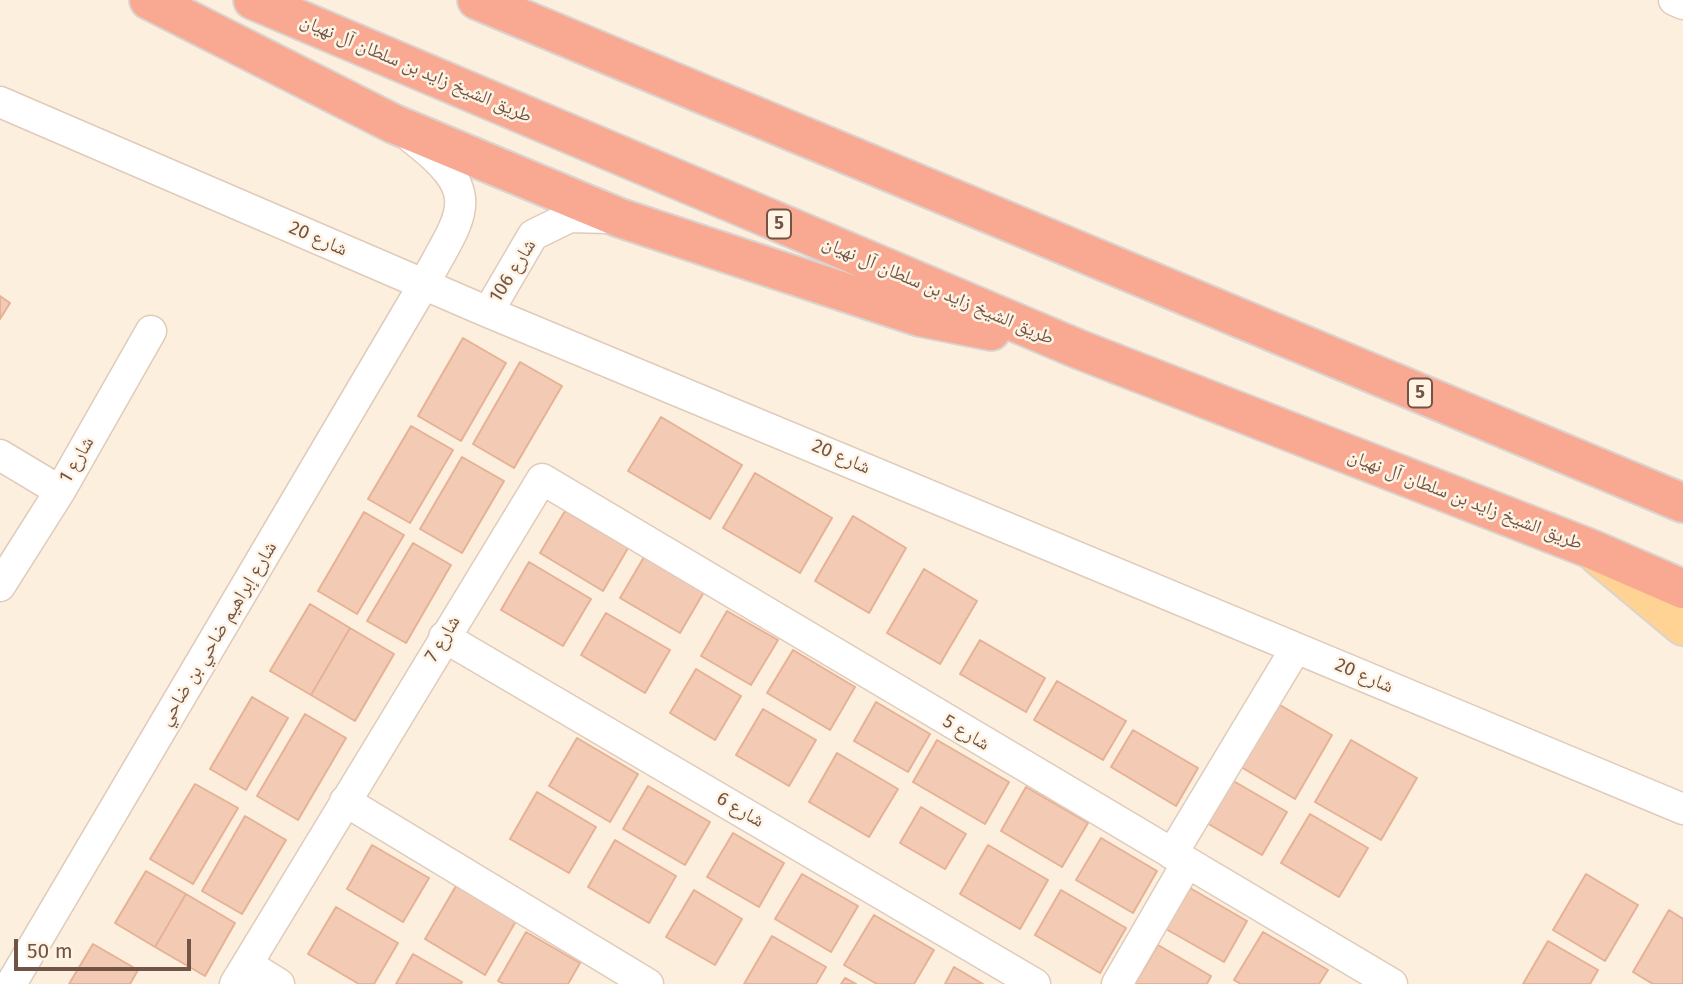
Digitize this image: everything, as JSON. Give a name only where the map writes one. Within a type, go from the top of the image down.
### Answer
[{"type":"highway","points":[[149,0],[394,124],[620,218],[920,317],[1078,349]]},
{"type":"highway","name":"طريق الشيخ زايد بن سلطان آل نهيان","points":[[253,0],[1078,349],[1591,549],[1683,589]]},
{"type":"highway","name":"5","points":[[477,0],[1683,503]]},
{"type":"main road","name":"طريق الشيخ زايد بن سلطان آل نهيان","points":[[1591,549],[1683,626]]},
{"type":"street","points":[[1674,0],[1683,4]]},
{"type":"street","name":"شارع 20","points":[[0,102],[488,312],[1683,809]]},
{"type":"street","points":[[394,124],[430,152],[452,174],[460,188],[461,200],[455,226],[424,284]]},
{"type":"street","name":"شارع 106","points":[[488,312],[533,235],[569,217],[620,218]]},
{"type":"street","name":"شارع إبراهيم ضاحي بن ضاحي","points":[[11,984],[424,284]]},
{"type":"street","name":"شارع 1","points":[[0,586],[60,491],[151,331]]},
{"type":"street","points":[[0,455],[60,491]]},
{"type":"street","name":"شارع 7","points":[[241,974],[542,480]]},
{"type":"street","name":"شارع 5","points":[[542,480],[1392,984]]},
{"type":"street","name":"شارع 6","points":[[444,637],[1035,984]]},
{"type":"street","points":[[1117,984],[1180,859],[1296,648]]},
{"type":"street","points":[[345,801],[649,984]]},
{"type":"street","points":[[241,974],[279,984]]},
{"type":"building","points":[[0,296],[10,303],[0,319]]},
{"type":"building","points":[[463,338],[506,363],[461,441],[418,416]]},
{"type":"building","points":[[520,362],[562,386],[514,468],[473,444]]},
{"type":"building","points":[[661,417],[742,465],[710,519],[628,471]]},
{"type":"building","points":[[411,426],[453,450],[410,523],[368,499]]},
{"type":"building","points":[[462,457],[504,481],[462,553],[420,529]]},
{"type":"building","points":[[755,473],[832,518],[800,573],[723,528]]},
{"type":"building","points":[[565,511],[628,548],[603,591],[540,553]]},
{"type":"building","points":[[364,512],[404,535],[357,614],[318,591]]},
{"type":"building","points":[[853,516],[906,548],[869,613],[815,581]]},
{"type":"building","points":[[413,543],[451,565],[406,643],[367,621]]},
{"type":"building","points":[[644,557],[704,592],[680,633],[620,598]]},
{"type":"building","points":[[529,562],[591,599],[563,646],[501,610]]},
{"type":"building","points":[[924,569],[977,601],[940,664],[887,633]]},
{"type":"building","points":[[310,604],[350,628],[311,695],[270,671]]},
{"type":"building","points":[[727,611],[778,640],[751,685],[701,656]]},
{"type":"building","points":[[606,613],[670,650],[645,693],[581,655]]},
{"type":"building","points":[[350,628],[394,654],[355,721],[311,695]]},
{"type":"building","points":[[980,640],[1045,678],[1026,712],[960,674]]},
{"type":"building","points":[[793,650],[855,687],[830,730],[767,693]]},
{"type":"building","points":[[696,669],[741,696],[715,740],[670,713]]},
{"type":"building","points":[[1057,681],[1126,721],[1103,760],[1034,720]]},
{"type":"building","points":[[252,697],[288,718],[246,790],[210,769]]},
{"type":"building","points":[[876,702],[930,734],[908,772],[854,741]]},
{"type":"building","points":[[1278,704],[1332,735],[1295,799],[1241,767]]},
{"type":"building","points":[[763,709],[816,740],[789,786],[736,755]]},
{"type":"building","points":[[305,714],[346,738],[298,820],[257,796]]},
{"type":"building","points":[[1133,730],[1198,768],[1176,806],[1111,767]]},
{"type":"building","points":[[577,738],[638,774],[610,822],[549,786]]},
{"type":"building","points":[[937,740],[1009,782],[985,824],[913,782]]},
{"type":"building","points":[[1351,740],[1417,778],[1381,840],[1315,802]]},
{"type":"building","points":[[837,753],[898,789],[869,837],[809,802]]},
{"type":"building","points":[[1230,779],[1287,812],[1262,855],[1205,822]]},
{"type":"building","points":[[195,784],[238,808],[193,884],[150,859]]},
{"type":"building","points":[[648,786],[710,822],[685,865],[623,829]]},
{"type":"building","points":[[1026,787],[1088,823],[1062,867],[1001,831]]},
{"type":"building","points":[[537,792],[596,827],[569,873],[510,839]]},
{"type":"building","points":[[921,807],[966,834],[945,869],[900,843]]},
{"type":"building","points":[[1310,814],[1368,848],[1339,897],[1281,863]]},
{"type":"building","points":[[245,816],[286,840],[242,914],[202,891]]},
{"type":"building","points":[[733,833],[784,863],[759,907],[707,877]]},
{"type":"building","points":[[1101,838],[1157,871],[1133,913],[1076,880]]},
{"type":"building","points":[[615,840],[676,876],[649,923],[588,887]]},
{"type":"building","points":[[372,845],[429,878],[403,922],[347,889]]},
{"type":"building","points":[[988,845],[1048,880],[1020,929],[960,894]]},
{"type":"building","points":[[146,871],[186,894],[155,947],[115,923]]},
{"type":"building","points":[[802,874],[858,906],[831,952],[775,919]]},
{"type":"building","points":[[1586,874],[1638,905],[1605,961],[1553,930]]},
{"type":"building","points":[[456,886],[516,921],[485,975],[425,939]]},
{"type":"building","points":[[1190,888],[1247,921],[1224,962],[1166,929]]},
{"type":"building","points":[[694,890],[742,919],[715,965],[666,937]]},
{"type":"building","points":[[1061,890],[1126,928],[1100,973],[1035,935]]},
{"type":"building","points":[[186,894],[235,923],[205,976],[155,947]]},
{"type":"building","points":[[336,907],[398,943],[374,984],[359,984],[308,954]]},
{"type":"building","points":[[1669,910],[1683,919],[1683,984],[1653,984],[1633,972]]},
{"type":"building","points":[[874,915],[934,950],[914,984],[877,984],[844,965]]},
{"type":"building","points":[[526,932],[580,963],[568,984],[504,984],[498,981]]},
{"type":"building","points":[[1263,932],[1328,970],[1319,984],[1241,984],[1234,980]]},
{"type":"building","points":[[772,936],[826,967],[816,984],[744,984]]},
{"type":"building","points":[[1548,941],[1598,970],[1590,984],[1523,984]]},
{"type":"building","points":[[93,944],[138,970],[130,984],[69,984]]},
{"type":"building","points":[[1158,945],[1211,976],[1207,984],[1135,984]]},
{"type":"building","points":[[413,954],[462,982],[461,984],[396,984]]},
{"type":"building","points":[[954,967],[983,984],[945,984]]},
{"type":"building","points":[[845,978],[856,984],[841,984]]}]
